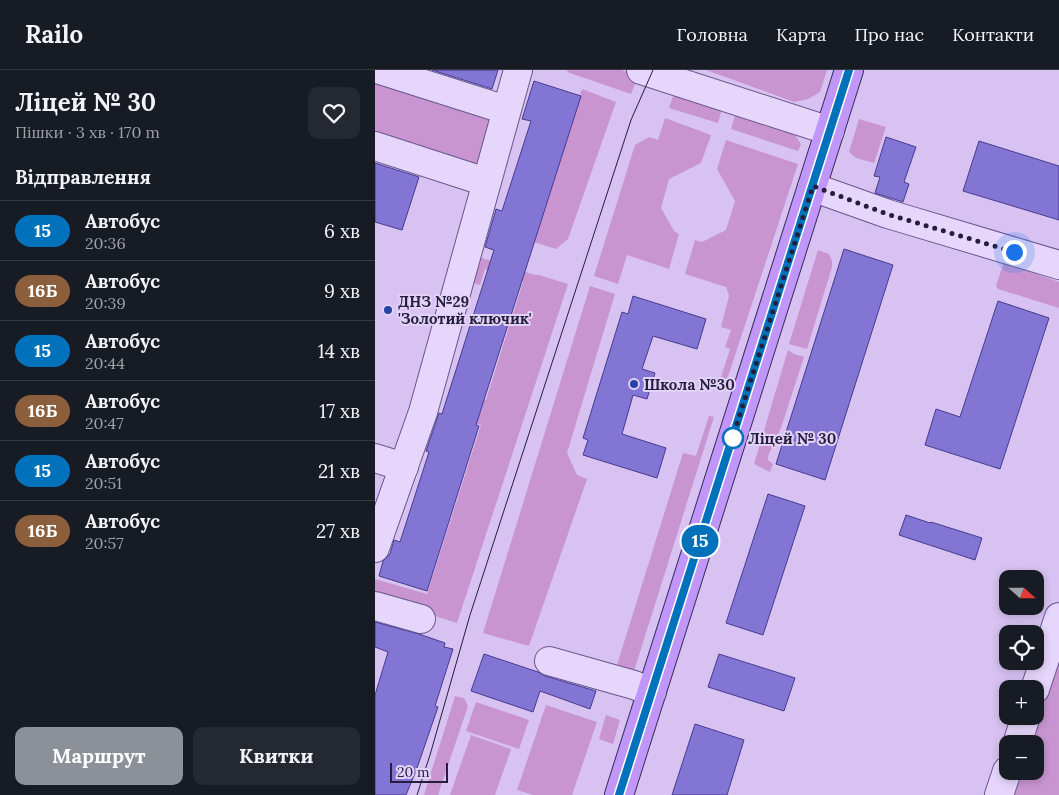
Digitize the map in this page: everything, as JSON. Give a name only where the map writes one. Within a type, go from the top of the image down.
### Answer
[{"type":"main road","points":[[619,795],[849,70]]},
{"type":"street","points":[[379,70],[506,110]]},
{"type":"street","points":[[375,548],[423,412],[518,70]]},
{"type":"street","points":[[641,70],[830,131]]},
{"type":"street","points":[[375,146],[486,182]]},
{"type":"street","points":[[813,186],[887,214],[1059,265]]},
{"type":"street","points":[[375,458],[404,467]]},
{"type":"street","points":[[375,606],[421,619]]},
{"type":"street","points":[[1038,680],[1059,617]]},
{"type":"street","points":[[549,661],[634,685],[652,692]]},
{"type":"street","points":[[999,795],[1004,780]]},
{"type":"shaded area","points":[[568,70],[621,70],[638,76],[631,94],[567,72]]},
{"type":"shaded area","points":[[706,70],[827,70],[820,92],[808,99],[794,102]]},
{"type":"shaded area","points":[[375,75],[493,112],[483,168],[375,141]]},
{"type":"shaded area","points":[[582,89],[616,102],[568,239],[556,249],[534,242]]},
{"type":"shaded area","points":[[675,90],[723,105],[718,123],[669,108]]},
{"type":"shaded area","points":[[737,109],[783,124],[795,135],[801,144],[798,151],[731,129]]},
{"type":"shaded area","points":[[665,118],[711,135],[701,163],[669,179],[661,208],[674,231],[679,234],[669,269],[627,255],[618,284],[594,276],[635,145],[649,137],[658,140]]},
{"type":"shaded area","points":[[859,119],[886,127],[874,163],[856,158],[849,152]]},
{"type":"shaded area","points":[[726,140],[798,164],[723,392],[717,390],[730,349],[725,347],[731,330],[721,327],[729,296],[726,287],[685,274],[695,240],[702,242],[726,230],[735,201],[717,169]]},
{"type":"shaded area","points":[[818,250],[829,254],[832,267],[807,349],[789,344]]},
{"type":"shaded area","points":[[473,255],[568,284],[457,623],[375,597],[375,579],[427,594],[481,425],[456,417],[464,393],[486,400],[523,282],[485,269],[480,285],[465,281]]},
{"type":"shaded area","points":[[1004,262],[1059,282],[1059,308],[998,289],[996,286]]},
{"type":"shaded area","points":[[590,286],[615,294],[567,453],[577,475],[587,479],[529,646],[483,633]]},
{"type":"shaded area","points":[[788,350],[804,357],[781,428],[768,456],[768,460],[773,464],[770,472],[754,464]]},
{"type":"shaded area","points":[[709,416],[714,417],[634,671],[617,665],[683,453],[696,456]]},
{"type":"shaded area","points":[[1059,639],[1059,795],[1008,795],[1013,780],[1044,780],[1044,735],[1028,735],[1031,725],[1044,725],[1044,685]]},
{"type":"shaded area","points":[[455,696],[464,698],[468,706],[438,795],[424,795]]},
{"type":"shaded area","points":[[476,702],[529,720],[519,749],[466,731]]},
{"type":"shaded area","points":[[546,705],[597,722],[572,795],[533,795],[517,790]]},
{"type":"shaded area","points":[[606,715],[620,720],[613,744],[599,739]]},
{"type":"shaded area","points":[[471,735],[511,749],[495,795],[450,795]]},
{"type":"building","points":[[432,70],[498,70],[492,89]]},
{"type":"building","points":[[534,81],[581,96],[476,425],[479,426],[427,591],[379,576],[383,561],[390,554],[394,540],[400,542],[429,452],[426,451],[439,413],[442,414],[494,250],[485,247],[496,209],[502,211],[531,121],[522,119]]},
{"type":"building","points":[[886,137],[916,147],[904,182],[909,184],[903,202],[875,193],[880,177],[874,176]]},
{"type":"building","points":[[979,141],[1059,166],[1059,220],[963,191]]},
{"type":"building","points":[[375,163],[419,177],[402,230],[375,222]]},
{"type":"building","points":[[844,249],[893,265],[825,480],[776,464]]},
{"type":"building","points":[[633,296],[706,319],[697,349],[653,336],[642,369],[655,373],[647,399],[633,395],[622,434],[666,448],[657,478],[583,455],[588,440],[583,438],[622,312],[628,314]]},
{"type":"building","points":[[998,301],[1049,318],[1000,469],[925,445],[936,409],[960,417]]},
{"type":"building","points":[[768,494],[805,506],[763,635],[726,623]]},
{"type":"building","points":[[906,515],[982,538],[975,560],[899,535]]},
{"type":"building","points":[[375,622],[445,643],[444,647],[453,649],[435,706],[438,707],[406,795],[375,795],[375,695],[388,652],[375,647]]},
{"type":"building","points":[[484,654],[545,676],[596,691],[590,709],[540,691],[533,712],[471,691]]},
{"type":"building","points":[[719,654],[795,678],[784,711],[708,687]]},
{"type":"building","points":[[695,724],[744,740],[727,795],[672,795]]},
{"type":"tram line","points":[[417,795],[470,615],[631,120],[653,70]]},
{"type":"bus line","name":"15","points":[[619,795],[849,70]]},
{"type":"place","name":"ДНЗ №29 'Золотий ключик'","points":[[388,310]]},
{"type":"place","name":"Школа №30","points":[[634,384]]},
{"type":"place","name":"Ліцей № 30","points":[[733,438]]},
{"type":"route","points":[[733,438],[813,186],[887,214],[1014,252]]}]
